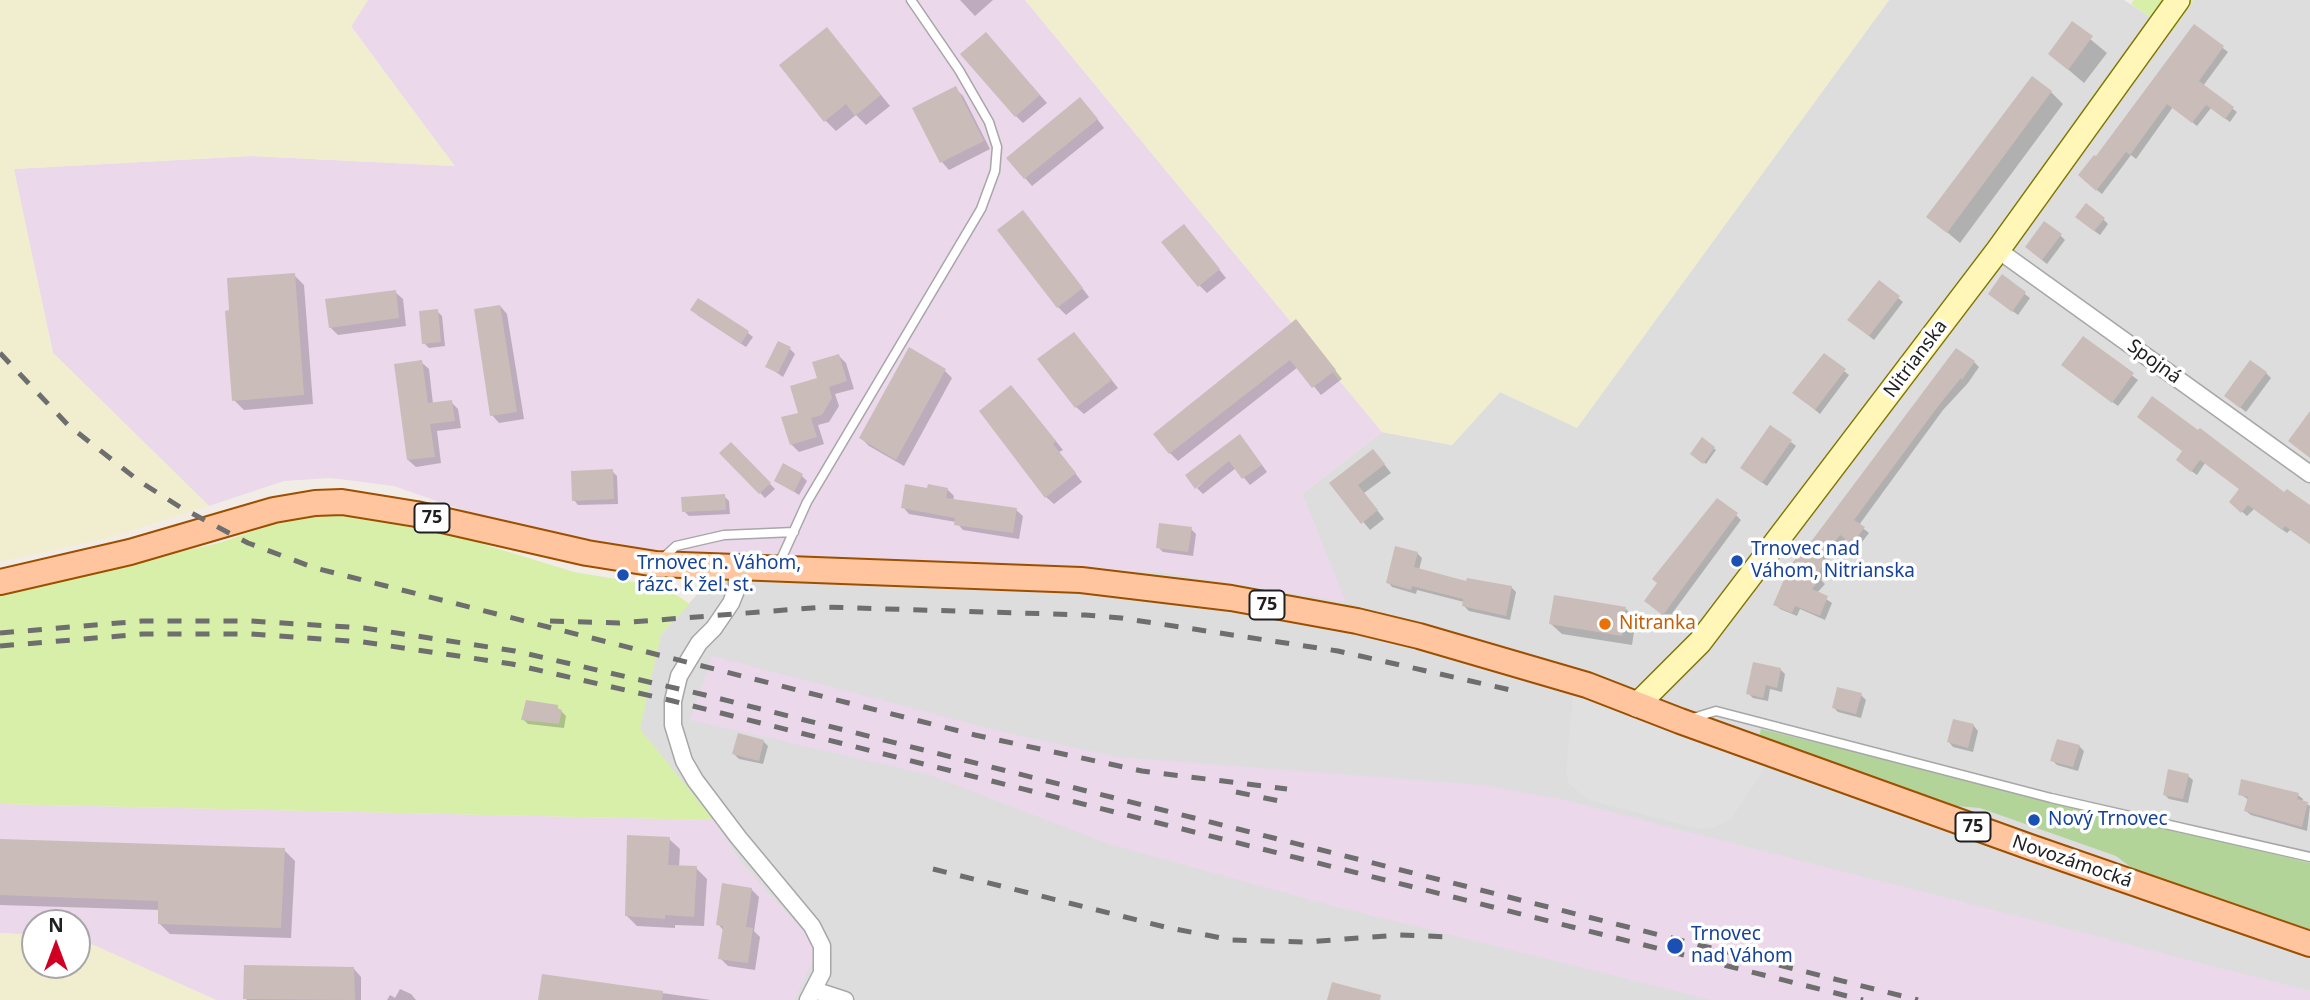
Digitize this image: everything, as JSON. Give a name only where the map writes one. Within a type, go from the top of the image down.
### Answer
[{"type":"main road","name":"Nitrianska","points":[[1637,705],[1700,642],[1998,250],[2178,0]]},
{"type":"main road","name":"75","points":[[0,582],[130,552],[274,509],[342,502],[377,506],[577,551],[656,564],[1068,579],[1231,598],[1357,621],[1419,636],[1587,685],[1637,705]]},
{"type":"main road","name":"Novozámocká","points":[[1637,705],[2043,852],[2310,944]]},
{"type":"street","name":"Spojná","points":[[1998,250],[2310,474]]},
{"type":"street","points":[[737,568],[737,588],[731,603],[714,628],[699,643],[679,676],[673,701],[673,725],[680,751],[695,780],[738,837],[813,926],[822,946],[822,973],[811,995],[845,1000]]},
{"type":"lane","points":[[777,569],[807,502],[981,209],[995,171],[996,147],[989,122],[959,70],[911,0]]},
{"type":"lane","points":[[656,564],[676,546],[724,535],[793,532]]},
{"type":"lane","points":[[1680,721],[1716,711],[2051,798],[2310,857]]},
{"type":"shaded area","points":[[0,0],[368,0],[351,27],[455,166],[251,156],[14,169],[53,353],[209,506],[108,538],[0,562]]},
{"type":"shaded area","points":[[368,0],[1025,0],[1382,432],[1302,494],[1346,602],[1162,572],[612,548],[494,521],[394,486],[331,478],[284,481],[209,506],[53,353],[13,169],[251,156],[454,166],[351,26]]},
{"type":"shaded area","points":[[1025,0],[1889,0],[1577,428],[1500,392],[1452,445],[1382,432]]},
{"type":"shaded area","points":[[1889,0],[2124,0],[2172,31],[2194,0],[2310,0],[2310,1000],[794,1000],[818,948],[740,862],[714,820],[639,729],[661,634],[735,553],[1162,572],[1345,601],[1302,494],[1382,432],[1452,445],[1500,392],[1577,427]]},
{"type":"shaded area","points":[[712,656],[1007,733],[1117,757],[1482,785],[1560,799],[2310,991],[2310,1000],[1711,1000],[1318,902],[1109,844],[927,774],[690,720]]},
{"type":"shaded area","points":[[1573,690],[1770,761],[1731,819],[1713,828],[1699,829],[1587,799],[1569,784],[1566,773]]},
{"type":"shaded area","points":[[0,804],[714,820],[740,862],[819,948],[794,1000],[216,1000],[91,944],[91,909],[21,909],[21,934],[0,933]]},
{"type":"shaded area","points":[[0,933],[21,934],[21,979],[91,979],[91,944],[216,1000],[0,1000]]},
{"type":"green space","points":[[2134,0],[2194,0],[2172,32],[2131,4]]},
{"type":"green space","points":[[363,515],[411,522],[574,572],[664,587],[690,604],[661,634],[640,729],[714,820],[0,804],[0,593],[219,543],[298,516]]},
{"type":"green space","points":[[1761,729],[2310,863],[2310,934],[2136,871],[2116,856],[1980,808],[1943,805],[1759,737]]},
{"type":"building","points":[[2072,21],[2093,36],[2068,70],[2048,54]]},
{"type":"building","points":[[2194,24],[2224,46],[2199,81],[2234,107],[2225,119],[2206,105],[2192,123],[2167,104],[2130,155],[2126,152],[2096,191],[2078,175],[2094,155],[2096,156]]},
{"type":"building","points":[[827,27],[881,95],[855,116],[846,104],[824,122],[779,65]]},
{"type":"building","points":[[986,32],[1040,95],[1015,117],[960,54]]},
{"type":"building","points":[[2032,76],[2052,91],[1947,233],[1926,217]]},
{"type":"building","points":[[956,86],[984,141],[940,163],[912,108]]},
{"type":"building","points":[[1080,97],[1098,119],[1024,179],[1006,158]]},
{"type":"building","points":[[2086,203],[2105,218],[2094,231],[2075,217]]},
{"type":"building","points":[[1023,210],[1083,288],[1057,308],[997,230]]},
{"type":"building","points":[[2044,221],[2062,234],[2042,260],[2025,247]]},
{"type":"building","points":[[1184,224],[1220,269],[1198,287],[1161,242]]},
{"type":"building","points":[[295,273],[304,395],[232,401],[225,311],[229,310],[227,278]]},
{"type":"building","points":[[2002,274],[2026,292],[2012,312],[1988,294]]},
{"type":"building","points":[[1879,280],[1900,296],[1869,336],[1847,320]]},
{"type":"building","points":[[396,290],[399,318],[329,328],[325,299]]},
{"type":"building","points":[[698,298],[749,331],[741,344],[690,310]]},
{"type":"building","points":[[500,305],[517,412],[490,416],[474,309]]},
{"type":"building","points":[[438,309],[441,342],[422,344],[419,311]]},
{"type":"building","points":[[1296,319],[1336,370],[1312,388],[1290,360],[1169,454],[1153,434]]},
{"type":"building","points":[[1074,332],[1112,380],[1075,408],[1037,359]]},
{"type":"building","points":[[2083,336],[2134,373],[2112,403],[2061,365]]},
{"type":"building","points":[[778,341],[791,347],[778,373],[765,367]]},
{"type":"building","points":[[909,347],[946,369],[896,460],[859,438]]},
{"type":"building","points":[[1956,348],[1975,361],[1854,520],[1865,527],[1852,544],[1840,535],[1822,558],[1826,561],[1817,575],[1821,578],[1812,589],[1828,596],[1820,616],[1795,606],[1792,613],[1773,605],[1789,568],[1804,546],[1807,547]]},
{"type":"building","points":[[1824,353],[1846,369],[1815,410],[1792,393]]},
{"type":"building","points":[[839,354],[847,381],[829,387],[832,398],[822,415],[811,418],[817,437],[790,445],[781,417],[798,413],[790,386],[817,378],[812,362]]},
{"type":"building","points":[[422,360],[428,403],[452,400],[455,421],[430,424],[435,457],[407,460],[394,364]]},
{"type":"building","points":[[2250,360],[2267,372],[2240,408],[2224,396]]},
{"type":"building","points":[[1011,385],[1056,441],[1053,444],[1076,473],[1045,498],[979,411]]},
{"type":"building","points":[[2152,396],[2198,430],[2200,428],[2284,492],[2287,489],[2310,505],[2310,544],[2285,526],[2282,530],[2248,505],[2241,513],[2229,502],[2239,489],[2200,460],[2191,472],[2176,460],[2182,451],[2137,417]]},
{"type":"building","points":[[2310,411],[2310,458],[2288,441]]},
{"type":"building","points":[[1770,425],[1792,440],[1762,483],[1740,468]]},
{"type":"building","points":[[1240,434],[1262,465],[1242,479],[1229,461],[1195,489],[1185,475]]},
{"type":"building","points":[[1702,437],[1715,447],[1703,464],[1690,454]]},
{"type":"building","points":[[731,442],[771,483],[759,494],[719,453]]},
{"type":"building","points":[[1373,449],[1385,464],[1358,485],[1378,510],[1361,524],[1329,483]]},
{"type":"building","points":[[783,463],[803,474],[794,492],[774,481]]},
{"type":"building","points":[[613,469],[614,499],[572,501],[571,471]]},
{"type":"building","points":[[905,484],[927,488],[928,484],[948,488],[946,498],[1017,508],[1013,533],[954,525],[955,518],[901,508]]},
{"type":"building","points":[[725,494],[726,510],[682,512],[681,497]]},
{"type":"building","points":[[1717,498],[1738,513],[1663,615],[1644,601],[1657,583],[1652,579]]},
{"type":"building","points":[[1159,523],[1192,527],[1188,552],[1156,548]]},
{"type":"building","points":[[1395,546],[1418,552],[1414,567],[1466,581],[1467,578],[1512,586],[1506,616],[1462,606],[1463,599],[1412,586],[1411,590],[1386,583]]},
{"type":"building","points":[[1554,595],[1626,607],[1622,636],[1549,624]]},
{"type":"building","points":[[1753,662],[1781,668],[1777,688],[1766,685],[1763,698],[1746,694]]},
{"type":"building","points":[[1837,687],[1862,693],[1856,714],[1832,708]]},
{"type":"building","points":[[526,700],[558,705],[558,709],[562,710],[559,724],[521,720]]},
{"type":"building","points":[[1953,719],[1974,724],[1968,748],[1947,742]]},
{"type":"building","points":[[738,733],[764,740],[759,761],[732,754]]},
{"type":"building","points":[[2057,739],[2080,745],[2073,767],[2050,761]]},
{"type":"building","points":[[2168,769],[2189,774],[2183,799],[2163,795]]},
{"type":"building","points":[[2241,779],[2299,793],[2297,799],[2308,802],[2302,827],[2244,811],[2248,797],[2238,795]]},
{"type":"building","points":[[627,835],[670,837],[668,865],[697,866],[694,917],[665,915],[665,919],[625,916]]},
{"type":"building","points":[[0,839],[285,848],[281,928],[158,924],[158,901],[0,895]]},
{"type":"building","points":[[722,883],[752,888],[746,927],[753,928],[748,963],[718,959],[723,926],[716,925]]},
{"type":"building","points":[[244,965],[354,967],[355,1000],[243,999]]},
{"type":"building","points":[[542,974],[663,991],[662,1000],[538,1000]]},
{"type":"building","points":[[1332,982],[1381,995],[1380,1000],[1327,1000]]},
{"type":"railway","points":[[0,353],[68,425],[139,481],[180,507],[248,543],[315,568],[975,735],[1142,771],[1287,789]]},
{"type":"railway","points":[[550,621],[619,623],[824,607],[1085,615],[1121,618],[1338,651],[1515,691]]},
{"type":"railway","points":[[0,633],[142,621],[250,621],[364,628],[515,651],[705,695],[1918,1000]]},
{"type":"railway","points":[[0,646],[143,634],[250,634],[363,642],[512,664],[673,701],[1863,1000]]},
{"type":"railway","points":[[1236,792],[1284,802]]},
{"type":"railway","points":[[933,869],[1165,927],[1232,940],[1306,942],[1398,935],[1452,937]]},
{"type":"place","name":"Trnovec nad Váhom, Nitrianska","points":[[1737,561]]},
{"type":"place","name":"Trnovec n. Váhom, rázc. k žel. st.","points":[[623,575]]},
{"type":"place","name":"Nitranka","points":[[1605,624]]},
{"type":"place","name":"Nový Trnovec","points":[[2034,820]]},
{"type":"place","name":"Trnovec nad Váhom","points":[[1675,946]]}]
